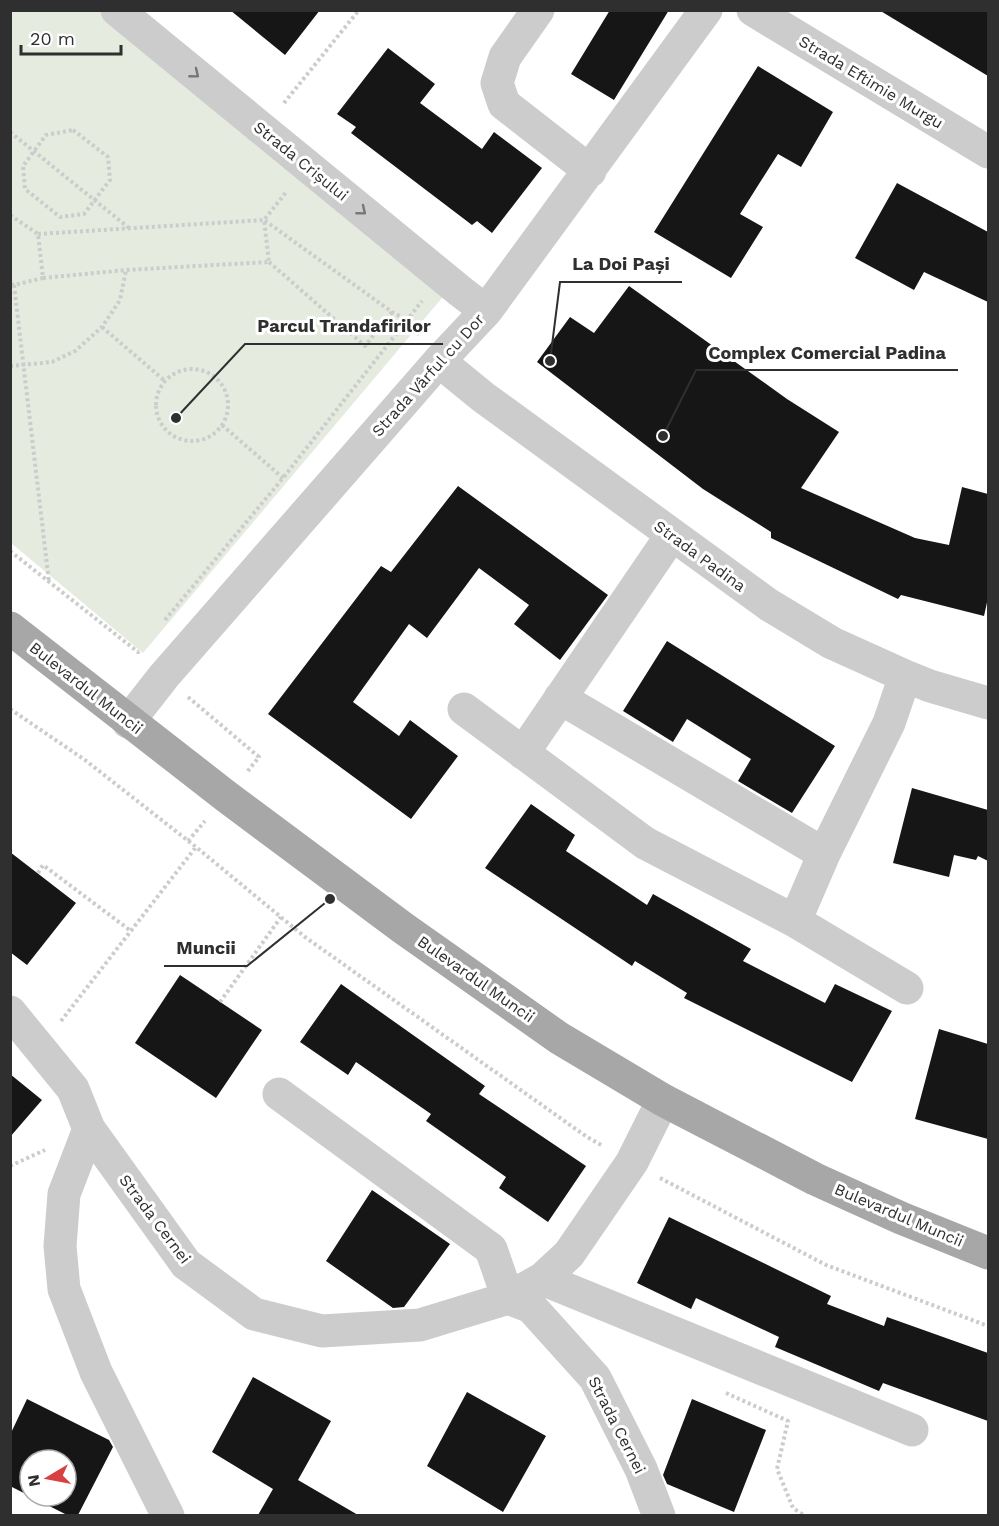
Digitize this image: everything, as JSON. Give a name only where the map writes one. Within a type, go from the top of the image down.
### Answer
[{"type":"main road","name":"Bulevardul Muncii","points":[[10,628],[128,722],[423,942],[559,1038],[663,1100],[815,1179],[901,1218],[988,1253]]},
{"type":"street","name":"Strada Crișului","points":[[117,10],[486,310]]},
{"type":"street","points":[[538,10],[505,57],[497,83],[504,104],[590,171]]},
{"type":"street","name":"Strada Vârful cu Dor","points":[[128,722],[165,676],[486,310],[706,10]]},
{"type":"street","name":"Strada Eftimie Murgu","points":[[753,10],[988,152]]},
{"type":"street","name":"Strada Padina","points":[[439,361],[483,397],[671,536],[769,605],[832,643],[930,687],[988,704]]},
{"type":"street","points":[[523,753],[671,536]]},
{"type":"street","points":[[795,921],[824,854],[889,723],[905,676]]},
{"type":"street","points":[[560,698],[824,854]]},
{"type":"street","points":[[464,709],[645,843],[795,921],[908,988]]},
{"type":"street","name":"Strada Cernei","points":[[10,1012],[74,1089],[89,1129],[186,1264],[254,1314],[322,1331],[420,1325],[508,1298],[542,1279],[569,1254],[632,1162],[663,1100]]},
{"type":"street","points":[[279,1094],[491,1250],[508,1298]]},
{"type":"street","points":[[89,1129],[64,1194],[60,1246],[64,1289],[96,1372],[168,1515]]},
{"type":"street","points":[[542,1279],[912,1430]]},
{"type":"street","name":"Strada Cernei","points":[[508,1298],[531,1307],[595,1378],[641,1469],[659,1515]]},
{"type":"path","points":[[263,130],[359,10]]},
{"type":"path","points":[[73,130],[108,157],[110,180],[94,200],[84,214],[60,217],[25,189],[23,166],[46,135],[73,130]]},
{"type":"path","points":[[10,132],[129,228]]},
{"type":"path","points":[[291,185],[264,219],[269,262],[365,346],[393,312]]},
{"type":"path","points":[[10,215],[38,234],[264,219],[407,320]]},
{"type":"path","points":[[38,234],[43,278]]},
{"type":"path","points":[[50,583],[12,284],[43,278],[126,270],[269,262]]},
{"type":"path","points":[[10,366],[52,362],[75,351],[102,327],[120,300],[126,270]]},
{"type":"path","points":[[161,625],[283,478],[427,295]]},
{"type":"path","points":[[102,327],[165,381]]},
{"type":"path","points":[[185,369],[207,372],[216,378],[227,397],[228,408],[222,425],[213,435],[204,439],[185,441],[173,436],[160,422],[156,412],[158,394],[165,381],[185,369]]},
{"type":"path","points":[[222,425],[283,478]]},
{"type":"path","points":[[10,551],[138,652],[145,643]]},
{"type":"path","points":[[10,709],[85,760],[305,937]]},
{"type":"path","points":[[40,1047],[196,847]]},
{"type":"path","points":[[38,873],[43,865],[131,931]]},
{"type":"path","points":[[220,1002],[281,917]]},
{"type":"path","points":[[724,1392],[788,1421],[777,1469],[793,1508],[805,1515]]},
{"type":"shaded area","points":[[10,11],[105,11],[447,292],[143,653],[11,543]]},
{"type":"building","points":[[230,10],[320,10],[285,55]]},
{"type":"building","points":[[610,10],[669,10],[614,100],[571,74]]},
{"type":"building","points":[[879,10],[988,10],[988,76],[955,56]]},
{"type":"building","points":[[388,48],[435,84],[420,103],[482,149],[494,132],[542,168],[492,233],[477,221],[472,225],[351,133],[356,127],[337,114]]},
{"type":"building","points":[[758,66],[833,112],[801,167],[778,154],[740,214],[763,227],[731,278],[654,232]]},
{"type":"building","points":[[897,183],[988,232],[988,302],[924,272],[914,290],[855,258]]},
{"type":"building","points":[[629,286],[787,399],[839,432],[801,488],[915,538],[949,545],[962,487],[988,494],[988,598],[984,616],[901,595],[898,599],[771,538],[771,532],[703,489],[537,362],[570,317],[594,333]]},
{"type":"building","points":[[458,486],[608,595],[560,660],[514,624],[529,605],[479,568],[427,638],[409,624],[353,702],[399,736],[410,720],[458,756],[411,819],[268,714],[381,566],[391,572]]},
{"type":"building","points":[[667,641],[835,746],[792,813],[738,781],[751,759],[687,719],[673,742],[623,711]]},
{"type":"building","points":[[912,788],[988,810],[988,861],[978,856],[976,860],[954,855],[949,877],[893,863]]},
{"type":"building","points":[[531,804],[575,835],[566,851],[647,905],[653,894],[751,949],[743,961],[825,1003],[835,984],[892,1011],[852,1082],[684,998],[687,993],[635,961],[632,966],[485,868]]},
{"type":"building","points":[[10,852],[76,903],[27,965],[10,952]]},
{"type":"building","points":[[180,975],[262,1030],[216,1098],[135,1043]]},
{"type":"building","points":[[341,984],[485,1086],[479,1094],[586,1166],[548,1222],[499,1188],[506,1177],[426,1121],[431,1114],[356,1062],[348,1075],[300,1042]]},
{"type":"building","points":[[939,1029],[988,1044],[988,1139],[915,1119]]},
{"type":"building","points":[[10,1074],[42,1100],[10,1137]]},
{"type":"building","points":[[372,1190],[450,1244],[404,1307],[393,1308],[326,1261]]},
{"type":"building","points":[[669,1217],[831,1296],[827,1304],[884,1326],[887,1317],[988,1353],[988,1421],[883,1383],[879,1391],[775,1347],[779,1337],[696,1298],[691,1309],[637,1283]]},
{"type":"building","points":[[253,1377],[331,1421],[298,1480],[358,1515],[258,1515],[273,1489],[212,1452]]},
{"type":"building","points":[[467,1392],[546,1436],[503,1512],[427,1466]]},
{"type":"building","points":[[27,1399],[109,1440],[113,1447],[78,1515],[67,1515],[53,1508],[78,1508],[78,1448],[18,1448],[18,1490],[10,1486],[10,1435]]},
{"type":"building","points":[[692,1399],[766,1430],[734,1512],[667,1484],[663,1475]]},
{"type":"place","name":"La Doi Pași","points":[[550,361]]},
{"type":"place","name":"Parcul Trandafirilor","points":[[176,418]]},
{"type":"place","name":"Complex Comercial Padina","points":[[663,436]]},
{"type":"place","name":"Muncii","points":[[330,899]]}]
